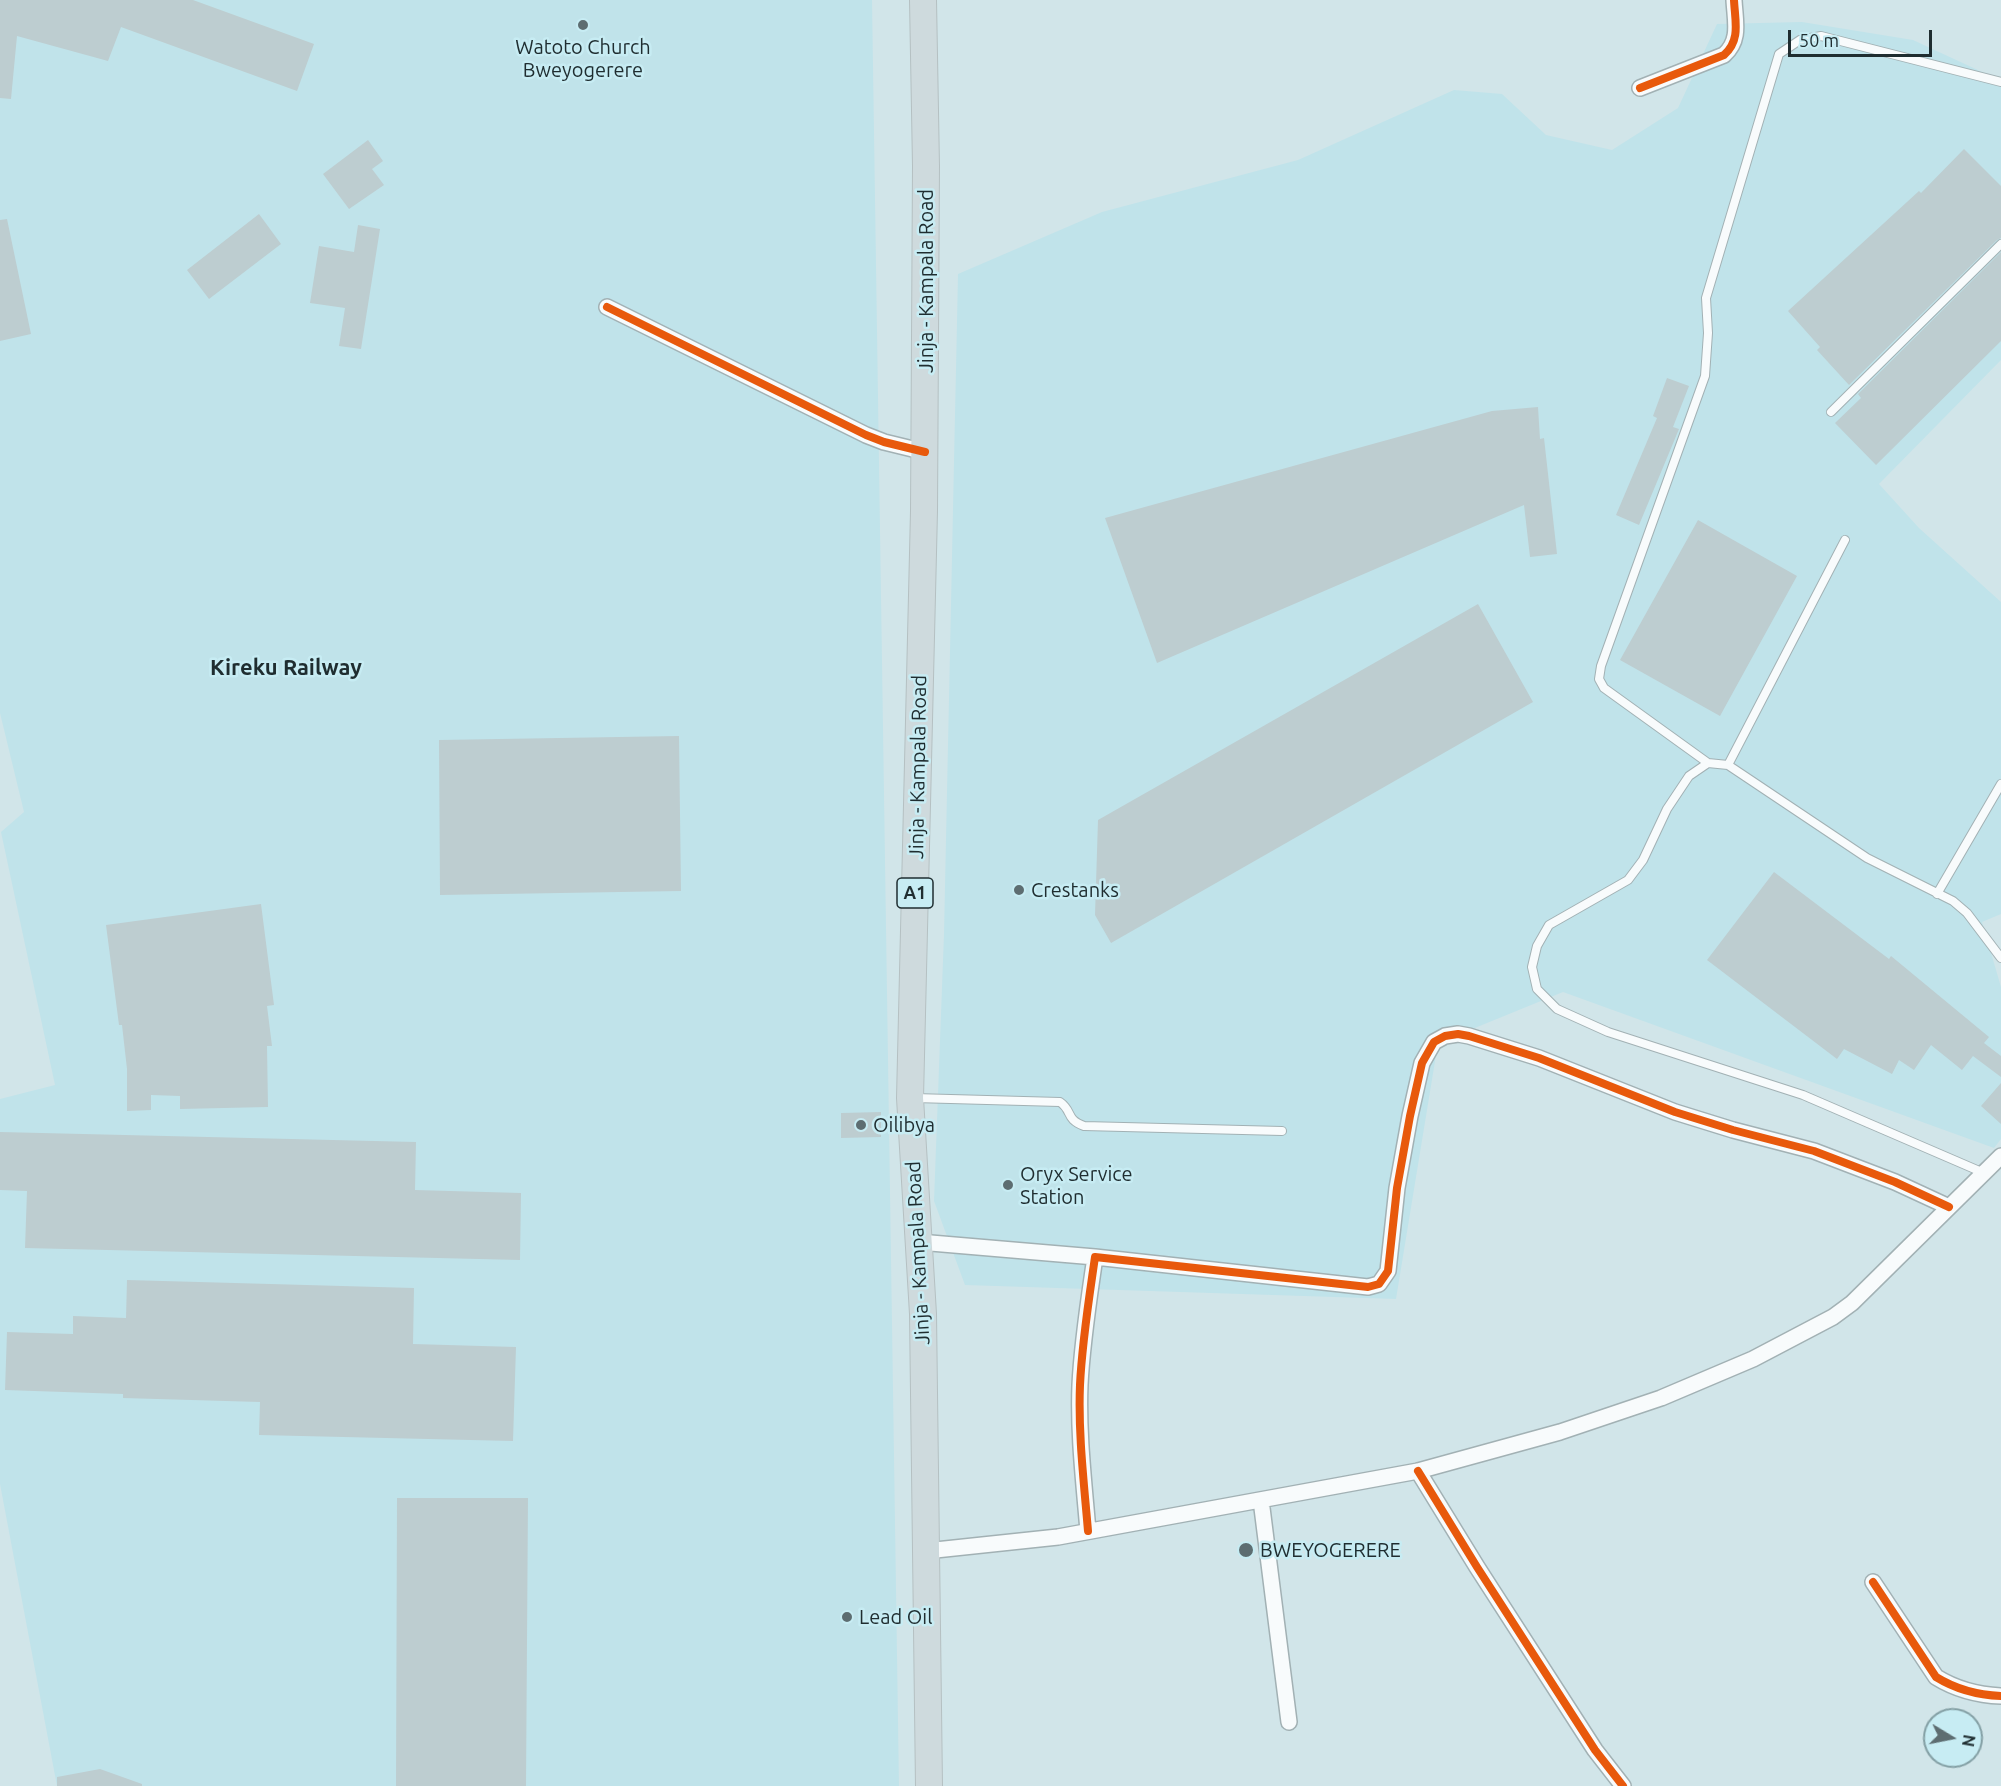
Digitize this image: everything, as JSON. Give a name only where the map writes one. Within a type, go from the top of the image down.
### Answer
[{"type":"highway","name":"Jinja - Kampala Road","points":[[923,0],[927,166],[925,452],[910,1098],[923,1314],[928,1786]]},
{"type":"street","points":[[1640,87],[1724,55],[1732,48],[1736,37],[1734,0]]},
{"type":"street","points":[[607,307],[866,435],[925,452]]},
{"type":"street","points":[[919,1242],[1095,1257],[1368,1287],[1378,1284],[1388,1271],[1399,1178],[1422,1063],[1434,1042],[1445,1036],[1458,1034],[1539,1058],[1708,1123],[1814,1151],[1895,1182],[1950,1207]]},
{"type":"street","points":[[926,1551],[1058,1537],[1418,1472],[1560,1432],[1660,1398],[1753,1359],[1833,1317],[1852,1303],[2001,1156]]},
{"type":"street","points":[[1088,1531],[1080,1385],[1095,1257]]},
{"type":"street","points":[[1418,1472],[1595,1750],[1623,1786]]},
{"type":"street","points":[[1261,1500],[1289,1722]]},
{"type":"street","points":[[1873,1582],[1936,1677],[1964,1691],[2001,1696]]},
{"type":"lane","points":[[2001,82],[1821,36],[1800,40],[1779,54],[1706,298],[1708,333],[1705,375],[1601,666],[1599,679],[1604,688],[1708,763],[1728,765],[1867,858],[1953,902],[1967,913],[2001,958]]},
{"type":"lane","points":[[1831,412],[2001,244]]},
{"type":"lane","points":[[1728,765],[1845,540]]},
{"type":"lane","points":[[1708,763],[1689,776],[1667,809],[1643,860],[1628,880],[1549,925],[1537,946],[1532,967],[1537,989],[1557,1009],[1608,1032],[1803,1095],[1984,1173]]},
{"type":"lane","points":[[1937,894],[2001,784]]},
{"type":"lane","points":[[910,1098],[1060,1102],[1065,1105],[1075,1123],[1084,1126],[1282,1131]]},
{"type":"shaded area","points":[[0,0],[872,0],[899,1786],[57,1786],[0,1484],[0,1099],[55,1085],[1,832],[24,812],[0,713]]},
{"type":"shaded area","points":[[1802,22],[1913,40],[1993,77],[2001,86],[2001,360],[1879,484],[1919,528],[2001,602],[2001,914],[1982,922],[2001,987],[2001,1139],[1994,1148],[1563,992],[1438,1043],[1396,1299],[965,1285],[934,1201],[944,934],[958,274],[1102,212],[1298,160],[1454,90],[1502,94],[1546,135],[1612,150],[1678,108],[1717,24]]},
{"type":"building","points":[[0,0],[193,0],[314,44],[297,91],[121,27],[108,61],[17,36],[11,99],[0,98]]},
{"type":"building","points":[[368,140],[383,161],[372,169],[384,185],[349,209],[323,174]]},
{"type":"building","points":[[1964,149],[2001,186],[2001,238],[1849,385],[1817,350],[1820,347],[1788,311],[1919,191],[1921,193]]},
{"type":"building","points":[[259,214],[281,244],[209,299],[187,270]]},
{"type":"building","points":[[7,219],[31,334],[0,341],[0,220]]},
{"type":"building","points":[[358,225],[380,229],[361,349],[339,346],[345,308],[310,303],[319,246],[354,252]]},
{"type":"building","points":[[2001,252],[2001,341],[1876,465],[1835,423],[1861,398],[1858,394]]},
{"type":"building","points":[[1667,378],[1689,386],[1673,427],[1679,429],[1639,525],[1616,515],[1657,418],[1653,416]]},
{"type":"building","points":[[1538,407],[1540,439],[1544,438],[1557,554],[1530,557],[1524,505],[1157,663],[1105,518],[1492,411]]},
{"type":"building","points":[[1698,520],[1797,576],[1720,716],[1620,660]]},
{"type":"building","points":[[1478,604],[1533,702],[1111,943],[1095,915],[1098,820]]},
{"type":"building","points":[[679,736],[681,891],[440,895],[439,740]]},
{"type":"building","points":[[1774,872],[1889,959],[1891,956],[1989,1037],[1984,1043],[2001,1056],[2001,1077],[1973,1056],[1962,1070],[1931,1045],[1914,1070],[1899,1060],[1892,1074],[1844,1049],[1837,1059],[1707,960]]},
{"type":"building","points":[[261,904],[274,1005],[267,1006],[272,1046],[267,1046],[268,1107],[180,1109],[180,1096],[151,1095],[151,1110],[127,1111],[127,1069],[106,925]]},
{"type":"building","points":[[2001,1083],[2001,1124],[1981,1106]]},
{"type":"building","name":"Oilibya","points":[[881,1112],[881,1137],[841,1138],[841,1113]]},
{"type":"building","points":[[0,1132],[416,1142],[415,1190],[521,1193],[520,1260],[25,1248],[27,1191],[0,1190]]},
{"type":"building","points":[[127,1280],[414,1288],[413,1344],[516,1347],[513,1441],[259,1435],[260,1402],[123,1398],[123,1394],[5,1390],[7,1332],[73,1334],[73,1316],[126,1318]]},
{"type":"building","points":[[397,1498],[528,1498],[526,1786],[396,1786]]},
{"type":"building","points":[[100,1769],[142,1784],[142,1786],[57,1786],[57,1777]]},
{"type":"cycle path","points":[[1640,88],[1724,55],[1735,37],[1734,0]]},
{"type":"cycle path","points":[[607,307],[866,435],[925,452]]},
{"type":"cycle path","points":[[1088,1531],[1081,1440],[1080,1385],[1095,1257],[1368,1287],[1379,1284],[1388,1271],[1397,1188],[1422,1063],[1434,1042],[1445,1036],[1458,1034],[1469,1036],[1539,1058],[1675,1112],[1814,1151],[1895,1182],[1949,1207]]},
{"type":"cycle path","points":[[1418,1471],[1595,1750],[1623,1786]]},
{"type":"cycle path","points":[[1873,1582],[1936,1677],[1967,1691],[2001,1696]]},
{"type":"place","name":"Watoto Church Bweyogerere","points":[[583,25]]},
{"type":"place","name":"Crestanks","points":[[1019,890]]},
{"type":"place","name":"Oilibya","points":[[861,1125]]},
{"type":"place","name":"Oryx Service Station","points":[[1008,1185]]},
{"type":"place","name":"BWEYOGERERE","points":[[1246,1550]]},
{"type":"place","name":"Lead Oil","points":[[847,1617]]},
{"type":"district","name":"Kireku Railway","points":[[286,668]]}]
